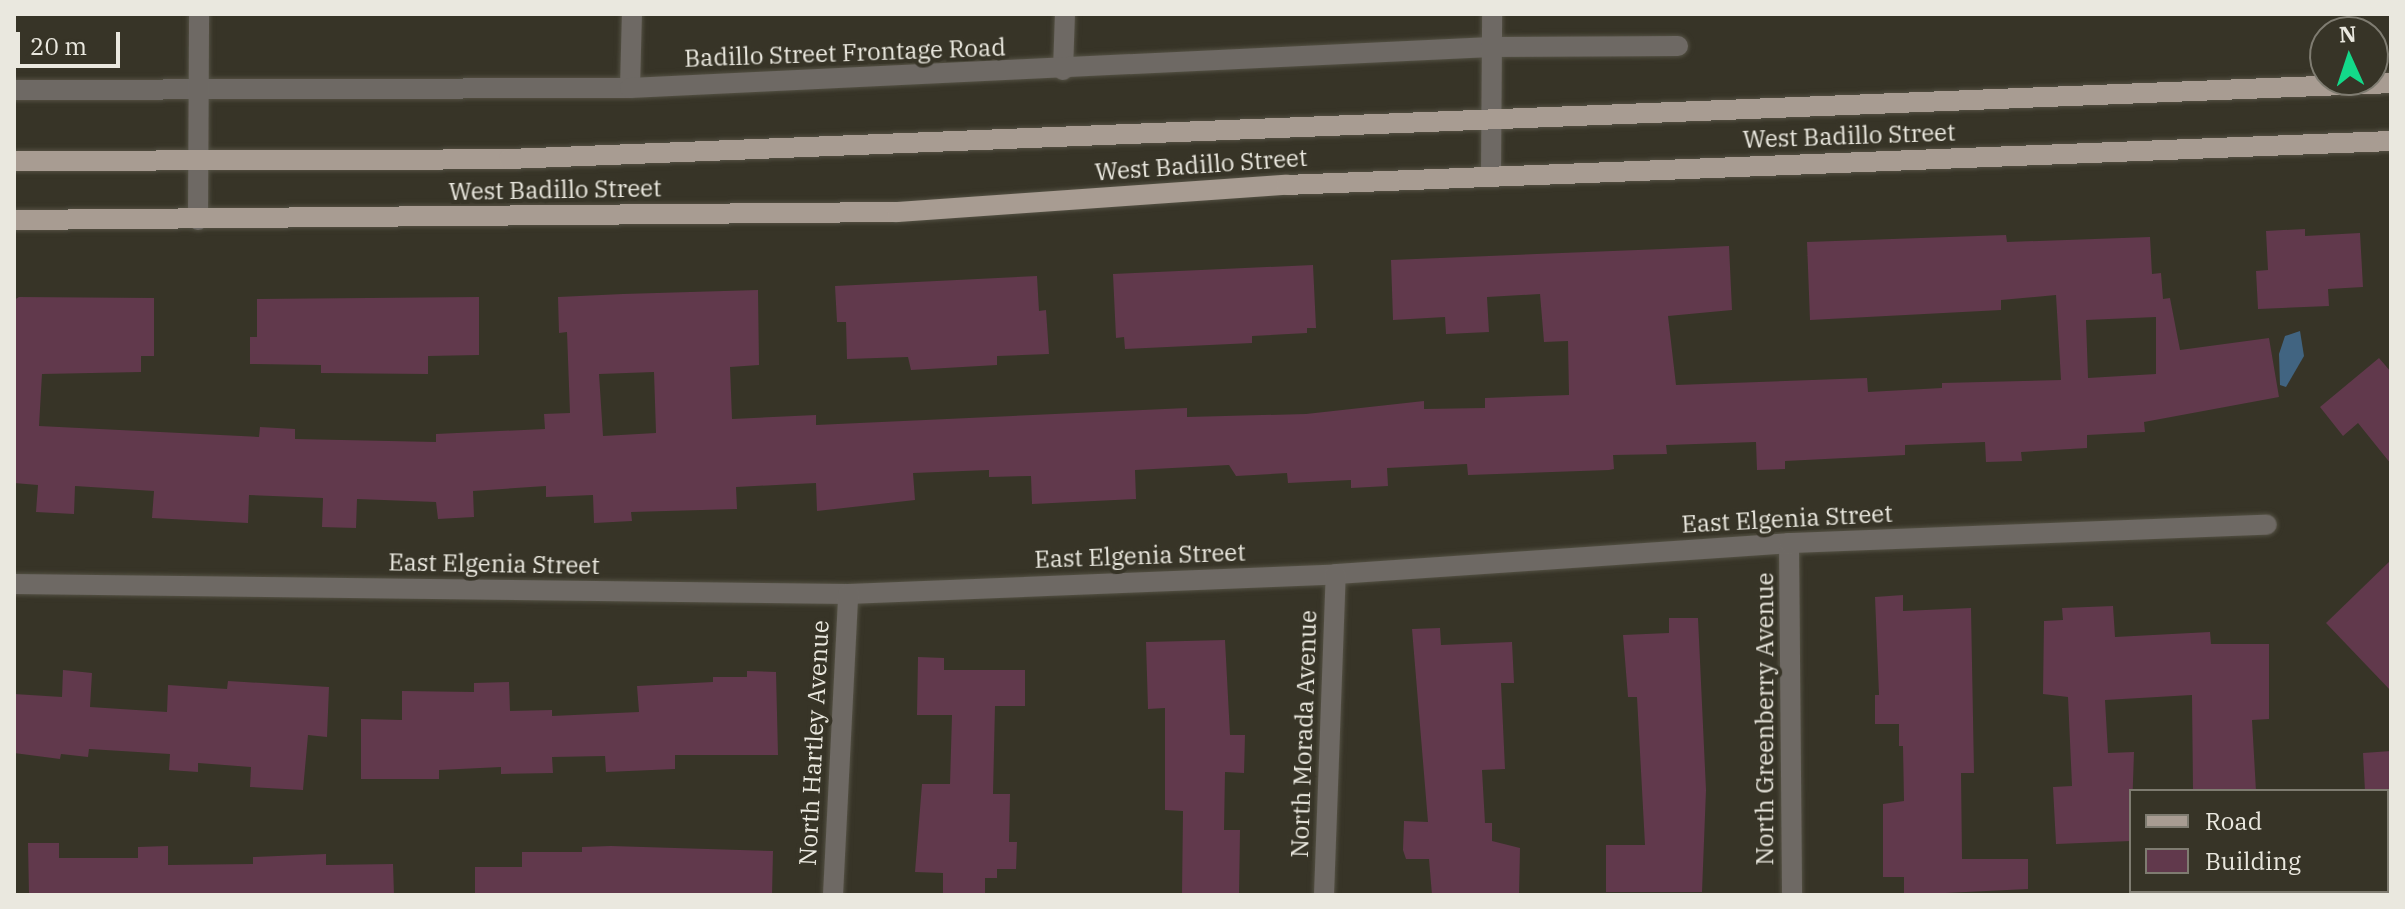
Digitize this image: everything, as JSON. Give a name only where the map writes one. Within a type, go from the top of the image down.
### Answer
[{"type":"main road","name":"West Badillo Street","points":[[14,161],[509,159],[2391,83]]},
{"type":"main road","name":"West Badillo Street","points":[[14,220],[897,212],[1491,176],[2391,141]]},
{"type":"street","points":[[198,220],[199,14]]},
{"type":"street","points":[[630,88],[632,14]]},
{"type":"street","points":[[1063,70],[1065,14]]},
{"type":"street","points":[[1491,176],[1492,14]]},
{"type":"street","name":"Badillo Street Frontage Road","points":[[14,90],[630,88],[1063,70],[1491,47],[1678,46]]},
{"type":"street","name":"East Elgenia Street","points":[[14,584],[848,594],[1336,574],[1789,543],[2267,525]]},
{"type":"street","name":"North Greenberry Avenue","points":[[1789,543],[1792,895]]},
{"type":"street","name":"North Morada Avenue","points":[[1324,895],[1336,574]]},
{"type":"street","name":"North Hartley Avenue","points":[[833,895],[848,594]]},
{"type":"water","points":[[2300,331],[2304,356],[2286,387],[2280,385],[2279,354],[2285,336]]},
{"type":"building","points":[[2305,229],[2305,236],[2360,233],[2363,287],[2328,289],[2329,306],[2258,309],[2256,271],[2268,270],[2266,231]]},
{"type":"building","points":[[2006,235],[2007,242],[2150,237],[2152,274],[2161,273],[2163,299],[2170,298],[2180,350],[2269,338],[2279,397],[2144,422],[2145,432],[2087,435],[2087,448],[2021,452],[2022,461],[1986,462],[1985,442],[1905,445],[1905,455],[1785,461],[1785,469],[1757,470],[1756,442],[1666,445],[1667,454],[1613,455],[1614,469],[1609,470],[1468,475],[1467,464],[1387,468],[1388,486],[1351,488],[1351,480],[1288,483],[1287,473],[1236,476],[1229,465],[1135,470],[1136,499],[1032,504],[1031,476],[989,477],[989,470],[913,473],[915,500],[817,511],[816,483],[736,487],[737,509],[631,512],[632,521],[594,523],[593,495],[546,497],[546,486],[473,491],[474,517],[438,519],[436,502],[357,499],[356,528],[322,527],[323,498],[249,495],[248,523],[152,518],[154,491],[75,486],[74,514],[36,512],[38,485],[14,483],[14,300],[19,297],[154,298],[154,356],[141,356],[141,372],[42,374],[39,426],[259,437],[260,427],[295,429],[295,439],[436,442],[436,434],[545,429],[544,414],[570,413],[567,332],[559,333],[558,297],[758,290],[759,365],[730,367],[732,419],[816,415],[816,425],[1187,408],[1187,417],[1306,414],[1424,401],[1424,409],[1485,408],[1485,398],[1569,395],[1568,341],[1544,342],[1540,294],[1487,297],[1489,332],[1446,334],[1445,317],[1393,320],[1391,260],[1729,246],[1732,310],[1668,316],[1676,385],[1867,378],[1868,392],[1942,388],[1942,383],[2061,380],[2056,295],[2001,300],[2001,310],[1810,320],[1807,242]],"holes":[[[2156,317],[2156,374],[2088,378],[2086,320]],[[654,372],[656,433],[603,436],[599,374]]]},
{"type":"building","points":[[1313,265],[1316,328],[1307,328],[1307,333],[1252,336],[1252,343],[1125,349],[1124,337],[1116,338],[1113,274]]},
{"type":"building","points":[[1037,276],[1039,311],[1046,310],[1049,354],[997,356],[997,365],[911,370],[908,357],[847,359],[846,322],[837,322],[835,286]]},
{"type":"building","points":[[479,297],[479,355],[428,356],[428,374],[321,373],[321,365],[250,364],[250,337],[257,337],[257,299]]},
{"type":"building","points":[[2379,358],[2391,372],[2391,464],[2358,423],[2343,436],[2320,407]]},
{"type":"building","points":[[2391,560],[2391,691],[2326,623]]},
{"type":"building","points":[[1903,595],[1903,611],[1971,608],[1974,773],[1961,773],[1962,859],[2028,859],[2028,889],[1904,895],[1904,877],[1883,877],[1883,804],[1904,801],[1903,746],[1899,746],[1899,724],[1875,724],[1875,695],[1879,695],[1875,597]]},
{"type":"building","points":[[2113,606],[2115,637],[2210,632],[2211,644],[2269,644],[2269,719],[2252,720],[2256,789],[2193,789],[2192,695],[2105,700],[2108,753],[2134,752],[2133,789],[2129,789],[2129,841],[2056,844],[2053,787],[2072,786],[2068,697],[2043,694],[2044,621],[2063,620],[2062,608]]},
{"type":"building","points":[[1669,618],[1698,618],[1706,790],[1702,892],[1606,892],[1606,845],[1645,845],[1637,697],[1628,697],[1623,635],[1669,633]]},
{"type":"building","points":[[1440,628],[1441,645],[1512,642],[1514,683],[1501,683],[1505,769],[1482,770],[1485,823],[1492,823],[1492,841],[1520,848],[1519,895],[1432,895],[1429,859],[1406,859],[1403,850],[1404,821],[1428,822],[1412,629]]},
{"type":"building","points":[[1225,640],[1230,735],[1245,735],[1244,773],[1225,772],[1224,830],[1240,830],[1239,895],[1182,895],[1183,811],[1165,810],[1165,708],[1148,709],[1146,642]]},
{"type":"building","points":[[918,657],[944,658],[944,670],[1025,670],[1025,706],[995,706],[993,794],[1010,794],[1009,842],[1017,842],[1016,869],[997,869],[997,878],[985,878],[985,895],[943,895],[943,873],[915,872],[922,784],[950,784],[952,715],[917,715]]},
{"type":"building","points":[[63,670],[92,673],[90,707],[167,712],[168,685],[227,689],[228,681],[329,687],[327,737],[308,735],[303,790],[250,787],[251,767],[198,763],[198,772],[169,770],[170,754],[89,749],[88,757],[61,754],[60,759],[14,753],[14,694],[62,697]]},
{"type":"building","points":[[747,671],[776,672],[778,755],[675,755],[675,769],[606,772],[605,756],[552,757],[553,773],[501,774],[501,767],[439,770],[439,779],[361,779],[361,719],[402,720],[402,691],[474,692],[474,683],[509,682],[510,711],[552,710],[552,716],[639,712],[637,686],[713,682],[713,677],[747,677]]},
{"type":"building","points":[[2391,751],[2391,791],[2365,789],[2363,753]]},
{"type":"building","points":[[28,843],[59,843],[59,858],[138,858],[138,847],[168,846],[168,865],[253,864],[253,857],[326,854],[326,865],[393,864],[394,895],[29,895]]},
{"type":"building","points":[[582,847],[773,851],[772,895],[475,895],[475,867],[522,867],[522,852],[582,852]]}]
